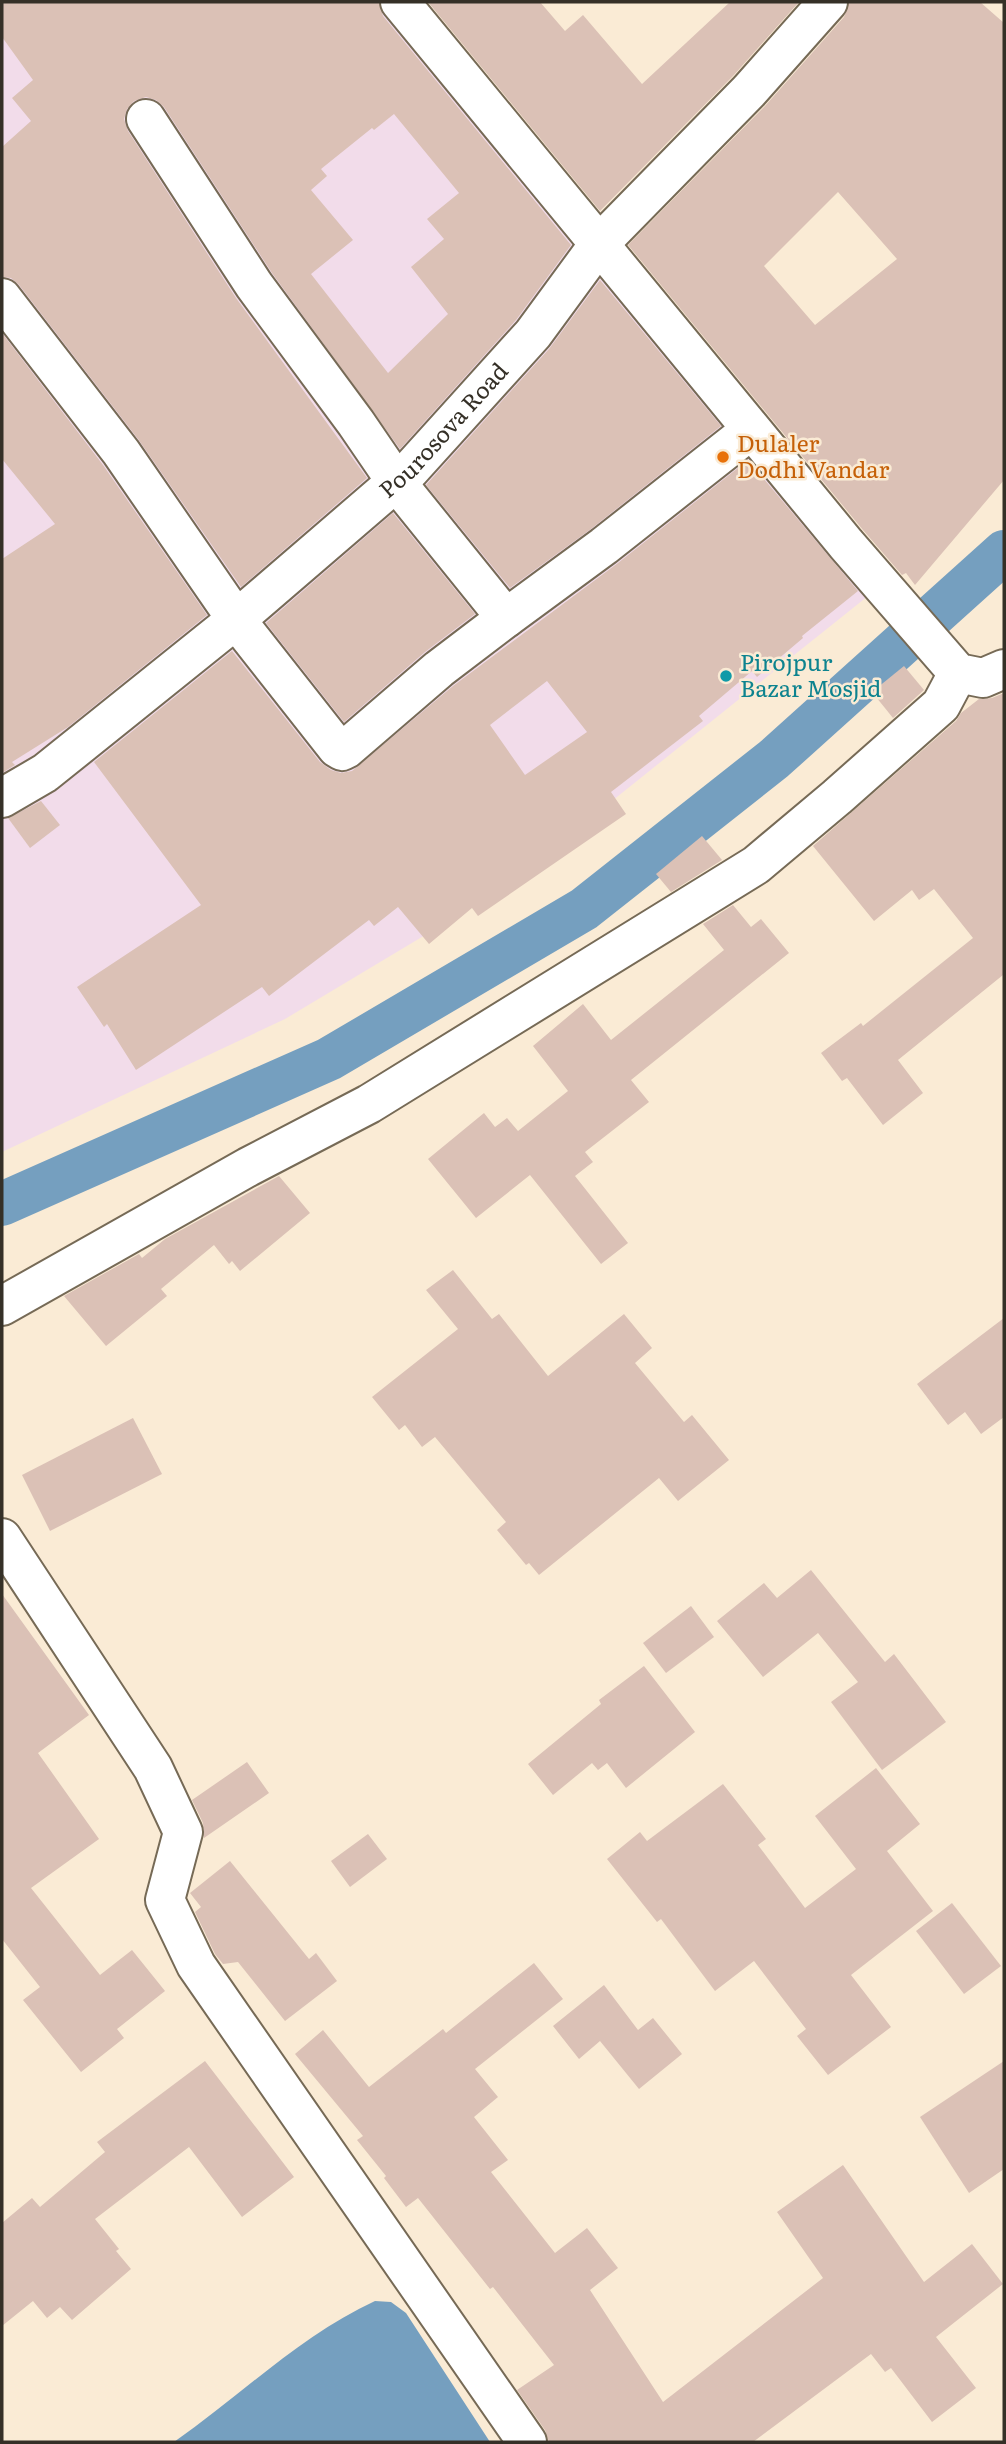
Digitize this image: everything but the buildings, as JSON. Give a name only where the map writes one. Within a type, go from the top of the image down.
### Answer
[{"type":"street","points":[[400,2],[751,430],[958,673],[983,678],[1004,669]]},
{"type":"street","name":"Pourosova Road","points":[[2,799],[45,773],[238,618],[397,482],[533,334],[598,244],[731,110],[828,2]]},
{"type":"street","points":[[146,119],[254,285],[397,482],[506,618]]},
{"type":"street","points":[[2,298],[121,452],[282,679],[342,751],[439,669],[604,546],[751,430]]},
{"type":"street","points":[[2,1306],[213,1186],[369,1104],[755,865],[941,705],[958,673]]},
{"type":"street","points":[[2,1538],[153,1768],[183,1832],[165,1900],[196,1965],[527,2442]]},
{"type":"shaded area","points":[[2,2],[382,2],[868,596],[502,889],[285,1019],[2,1152]]},
{"type":"water","points":[[375,2301],[391,2302],[406,2313],[490,2442],[174,2442],[296,2348]]},
{"type":"waterway","points":[[2,1204],[329,1059],[584,909],[774,759],[1004,552]]},
{"type":"place","name":"Dulaler Dodhi Vandar","points":[[723,457]]},
{"type":"place","name":"Pirojpur Bazar Mosjid","points":[[726,676]]}]
